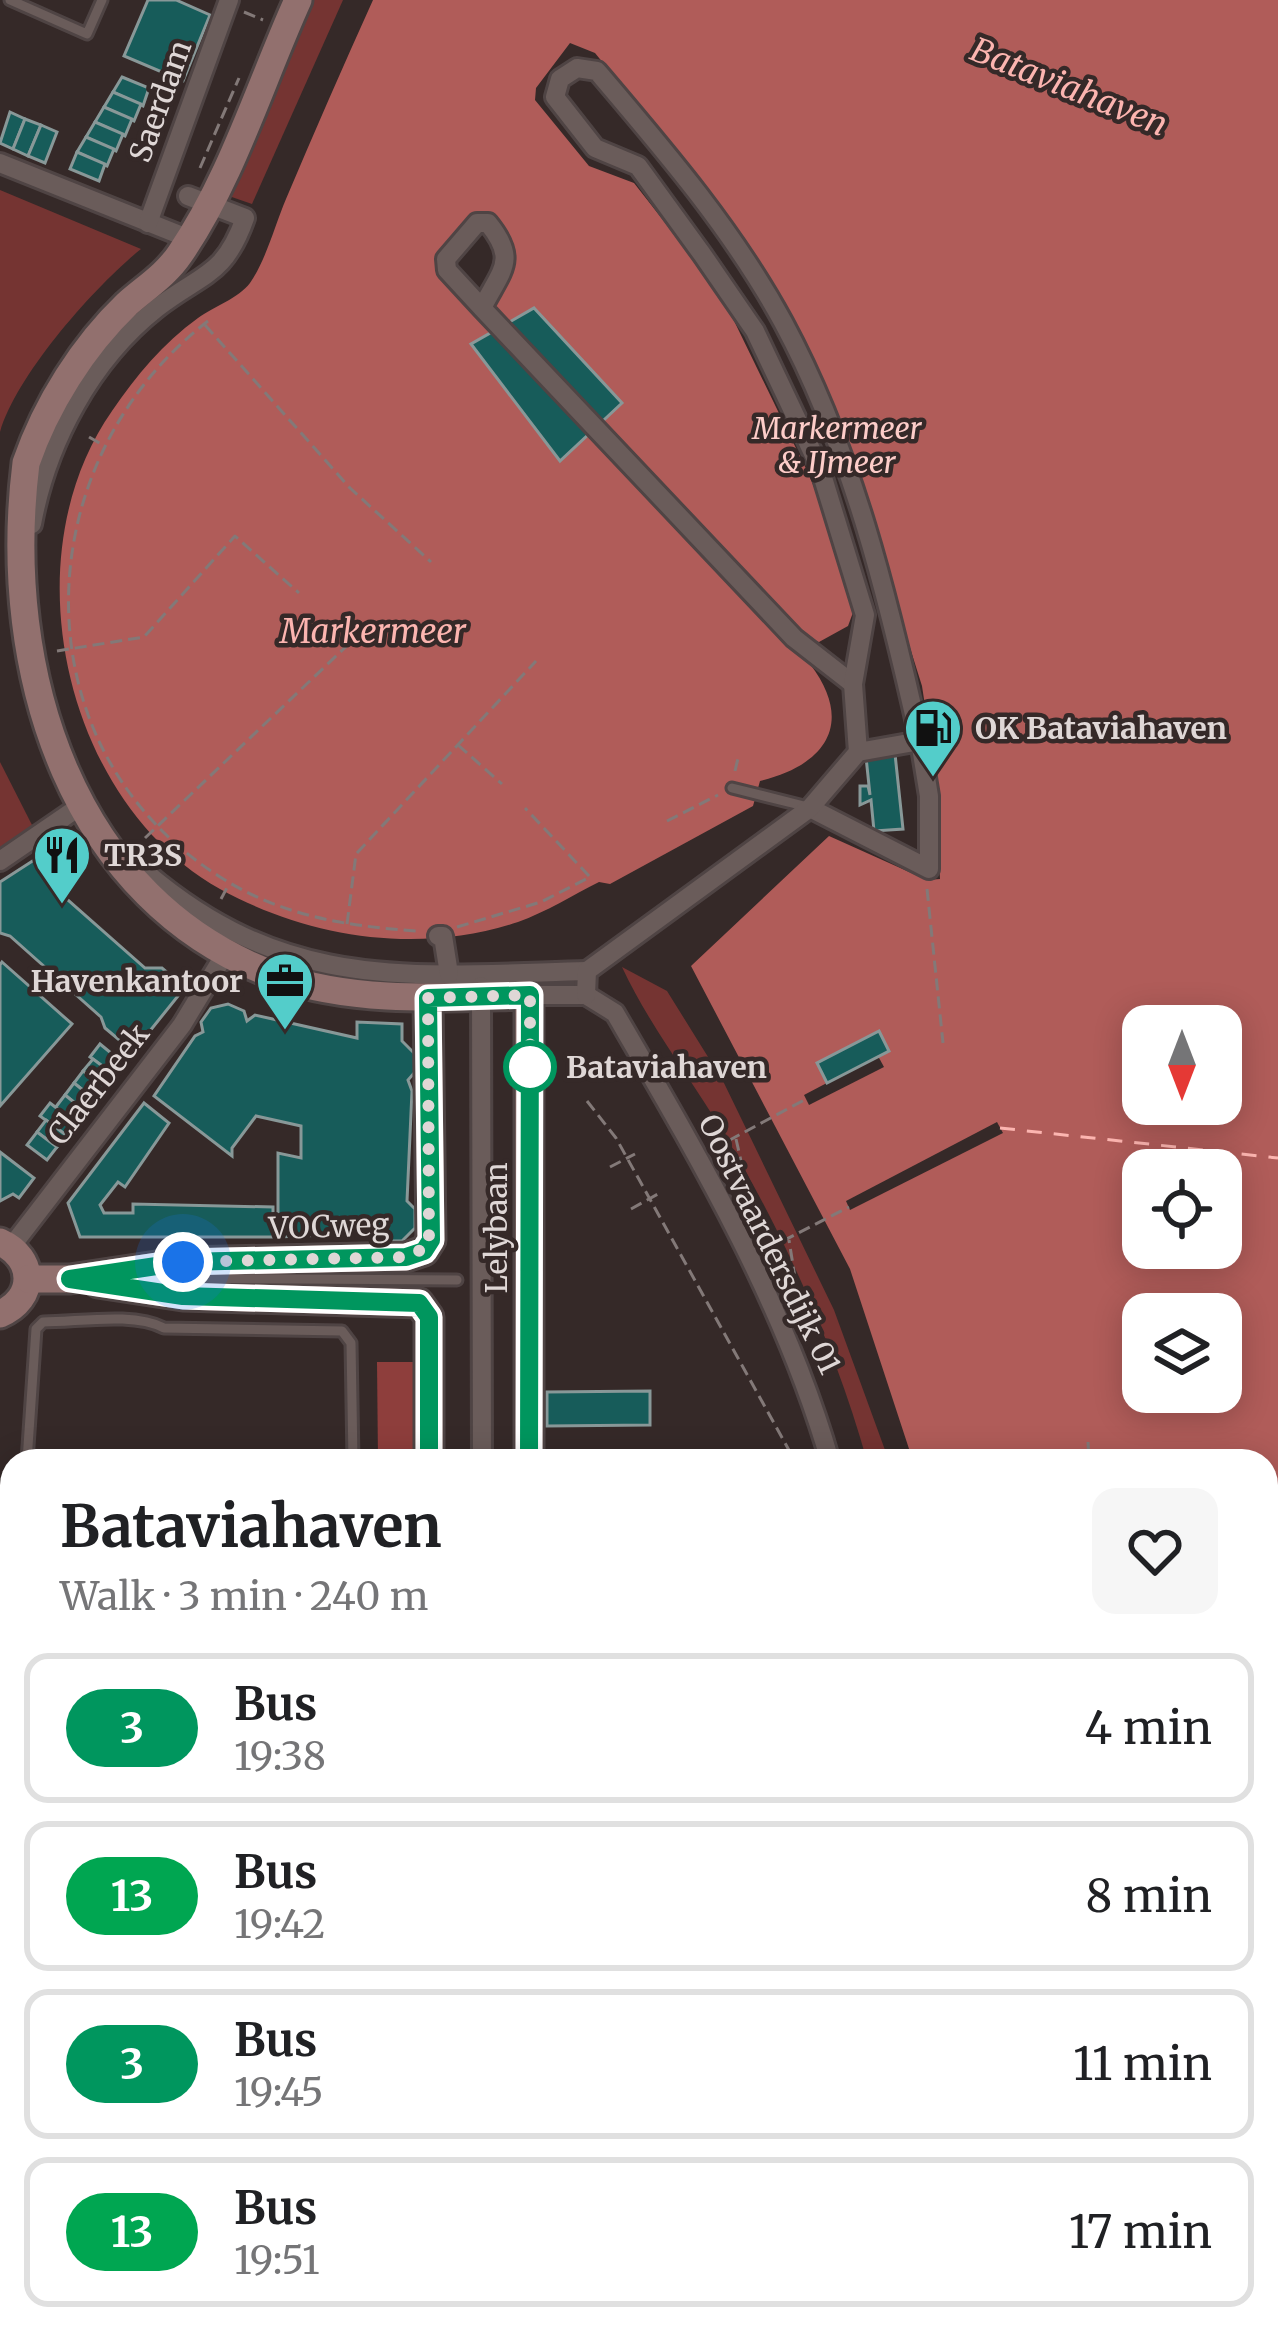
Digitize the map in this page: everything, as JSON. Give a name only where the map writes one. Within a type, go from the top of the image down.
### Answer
[{"type":"street","points":[[298,0],[199,200],[190,238],[176,260],[124,306],[66,380],[25,466],[11,521],[3,628],[13,688],[37,756],[70,813],[112,868],[163,916],[225,954],[282,978],[428,998],[480,985],[586,971],[810,808],[858,752],[920,740]]},
{"type":"street","name":"Saerdam","points":[[148,223],[224,2]]},
{"type":"street","points":[[810,808],[929,869],[929,796],[920,740],[891,614],[844,460],[783,322],[701,194],[597,71],[577,68],[560,79],[555,97],[562,110],[595,148],[638,166],[702,254],[755,331],[820,468],[865,615],[853,683],[858,752]]},
{"type":"street","points":[[0,163],[190,238]]},
{"type":"street","points":[[199,200],[245,218],[230,259],[155,310],[118,346],[81,392],[45,473],[25,567],[24,624],[56,746],[84,800],[128,856],[172,896],[229,932],[292,959],[346,970],[449,974],[530,995],[586,995],[586,971]]},
{"type":"street","points":[[482,308],[794,638],[853,683]]},
{"type":"street","points":[[0,861],[70,813]]},
{"type":"street","points":[[439,933],[449,974]]},
{"type":"street","name":"Claerbeek","points":[[6,1245],[182,1025],[225,954]]},
{"type":"street","name":"Lelybaan","points":[[480,985],[482,1449]]},
{"type":"street","name":"Lelybaan","points":[[529,1449],[530,995]]},
{"type":"street","name":"Oostvaardersdijk 01","points":[[586,995],[615,1013],[719,1198],[769,1299],[812,1400],[826,1449]]},
{"type":"street","name":"VOCweg","points":[[164,1279],[406,1257],[424,1251],[431,1240],[428,998]]},
{"type":"street","points":[[0,1314],[19,1302],[28,1279],[23,1261],[6,1245]]},
{"type":"street","name":"VOCweg","points":[[28,1279],[164,1279],[406,1299],[424,1306],[429,1317],[429,1449]]},
{"type":"lane","points":[[10,0],[87,34],[102,0]]},
{"type":"lane","points":[[733,783],[810,808]]},
{"type":"lane","points":[[164,1279],[458,1280]]},
{"type":"lane","points":[[29,1449],[35,1329],[43,1322],[152,1322],[164,1328],[342,1331],[351,1343],[353,1449]]},
{"type":"path","points":[[224,2],[263,20]]},
{"type":"path","points":[[199,200],[244,64]]},
{"type":"path","points":[[430,562],[350,488],[206,322],[159,362],[102,445],[72,531],[72,648],[103,745],[158,826],[230,883],[303,916],[347,926],[439,933],[502,916],[590,877],[525,808]]},
{"type":"path","points":[[89,437],[102,445]]},
{"type":"path","points":[[54,652],[144,637],[235,536],[299,592]]},
{"type":"path","points":[[145,838],[355,638]]},
{"type":"path","points":[[347,926],[356,854],[536,661]]},
{"type":"path","points":[[458,745],[502,784]]},
{"type":"path","points":[[733,783],[739,754]]},
{"type":"path","points":[[667,821],[716,795]]},
{"type":"path","points":[[929,869],[926,913],[943,1042]]},
{"type":"path","points":[[221,899],[230,883]]},
{"type":"path","points":[[724,1144],[806,1099]]},
{"type":"path","points":[[586,1101],[627,1158],[788,1449]]},
{"type":"path","points":[[719,1198],[746,1183],[736,1137]]},
{"type":"path","points":[[610,1167],[635,1154]]},
{"type":"path","points":[[631,1209],[658,1194]]},
{"type":"path","points":[[776,1245],[849,1207]]},
{"type":"path","points":[[769,1299],[796,1284],[789,1238]]},
{"type":"path","points":[[1088,1442],[1088,1449]]},
{"type":"shaded area","points":[[312,0],[343,0],[252,204],[223,194]]},
{"type":"shaded area","points":[[0,190],[141,249],[102,285],[40,358],[0,432]]},
{"type":"shaded area","points":[[0,762],[33,827],[0,850]]},
{"type":"shaded area","points":[[622,967],[667,991],[723,1081],[834,1310],[885,1449],[863,1449],[824,1334],[787,1251],[723,1132]]},
{"type":"shaded area","points":[[377,1362],[415,1362],[416,1449],[378,1449]]},
{"type":"water","name":"Markermeer","points":[[373,0],[1278,0],[1278,1449],[909,1449],[850,1269],[691,966],[829,836],[927,880],[940,879],[935,771],[922,686],[853,466],[691,171],[595,53],[570,43],[536,88],[535,100],[589,166],[634,183],[721,294],[809,475],[846,565],[855,607],[848,626],[819,642],[796,635],[491,311],[514,249],[489,218],[441,258],[810,664],[830,705],[827,739],[802,764],[760,781],[753,806],[610,884],[599,882],[528,918],[480,932],[404,939],[327,930],[254,906],[220,889],[166,849],[123,798],[90,737],[69,671],[60,603],[64,534],[81,470],[112,411],[151,361],[185,328],[250,283]]},
{"type":"pier","points":[[878,1056],[884,1067],[809,1105],[804,1095]]},
{"type":"pier","points":[[997,1122],[1003,1133],[850,1210],[846,1201]]},
{"type":"building","points":[[148,0],[176,0],[210,15],[183,81],[124,56]]},
{"type":"building","points":[[122,77],[149,88],[143,106],[113,92]]},
{"type":"building","points":[[113,92],[141,104],[134,121],[104,107]]},
{"type":"building","points":[[104,107],[132,119],[125,136],[95,122]]},
{"type":"building","points":[[10,112],[25,119],[13,149],[0,143]]},
{"type":"building","points":[[25,119],[41,125],[28,156],[13,149]]},
{"type":"building","points":[[95,122],[123,134],[116,151],[86,137]]},
{"type":"building","points":[[41,125],[57,132],[45,163],[28,156]]},
{"type":"building","points":[[86,137],[114,149],[107,166],[77,152]]},
{"type":"building","points":[[77,152],[105,164],[99,181],[70,169]]},
{"type":"building","points":[[534,308],[622,403],[560,461],[471,344]]},
{"type":"building","points":[[895,754],[903,829],[874,831],[871,800],[860,805],[860,786],[868,786],[870,795],[866,757]]},
{"type":"building","points":[[34,860],[51,863],[60,878],[59,892],[145,968],[162,968],[177,981],[178,996],[141,1042],[124,1044],[105,1028],[101,1017],[10,936],[0,933],[0,882]]},
{"type":"building","points":[[2,962],[72,1024],[0,1106],[0,965]]},
{"type":"building","points":[[228,1004],[244,1011],[247,1021],[255,1015],[357,1038],[357,1022],[402,1024],[402,1041],[415,1054],[415,1072],[408,1080],[412,1091],[407,1201],[415,1209],[415,1228],[402,1241],[383,1241],[376,1233],[278,1237],[278,1153],[301,1158],[301,1126],[256,1116],[232,1148],[232,1156],[154,1096],[195,1036],[203,1032],[201,1022],[211,1008]]},
{"type":"building","points":[[879,1031],[889,1051],[827,1083],[817,1063]]},
{"type":"building","points":[[100,1044],[122,1062],[113,1074],[90,1057]]},
{"type":"building","points":[[93,1059],[113,1074],[104,1086],[83,1071]]},
{"type":"building","points":[[83,1071],[104,1086],[94,1099],[74,1083]]},
{"type":"building","points":[[74,1083],[94,1099],[85,1111],[65,1095]]},
{"type":"building","points":[[65,1095],[85,1111],[76,1123],[55,1108]]},
{"type":"building","points":[[50,1103],[76,1123],[66,1135],[40,1116]]},
{"type":"building","points":[[144,1103],[169,1123],[125,1187],[118,1182],[100,1205],[104,1213],[133,1213],[133,1204],[273,1207],[273,1237],[80,1237],[68,1203]]},
{"type":"building","points":[[46,1120],[66,1135],[57,1147],[37,1132]]},
{"type":"building","points":[[37,1132],[57,1147],[47,1160],[27,1145]]},
{"type":"building","points":[[0,1152],[34,1178],[19,1198],[13,1194],[0,1201]]},
{"type":"building","points":[[650,1391],[650,1425],[547,1426],[547,1392]]},
{"type":"ferry route","points":[[1000,1128],[1278,1158]]},
{"type":"bus line","name":"3","points":[[429,1449],[429,1317],[419,1303],[406,1299],[183,1296],[70,1279],[183,1262],[406,1257],[424,1251],[431,1240],[428,998],[530,995],[529,1449]]},
{"type":"place","name":"OK Bataviahaven","points":[[933,779]]},
{"type":"place","name":"TR3S","points":[[62,906]]},
{"type":"place","name":"Havenkantoor","points":[[285,1032]]},
{"type":"place","name":"Bataviahaven","points":[[530,1067]]},
{"type":"route","points":[[183,1262],[406,1257],[429,1246],[428,998],[530,995],[530,1067]]},
{"type":"park label","name":"Markermeer & IJmeer","points":[[837,445]]}]
